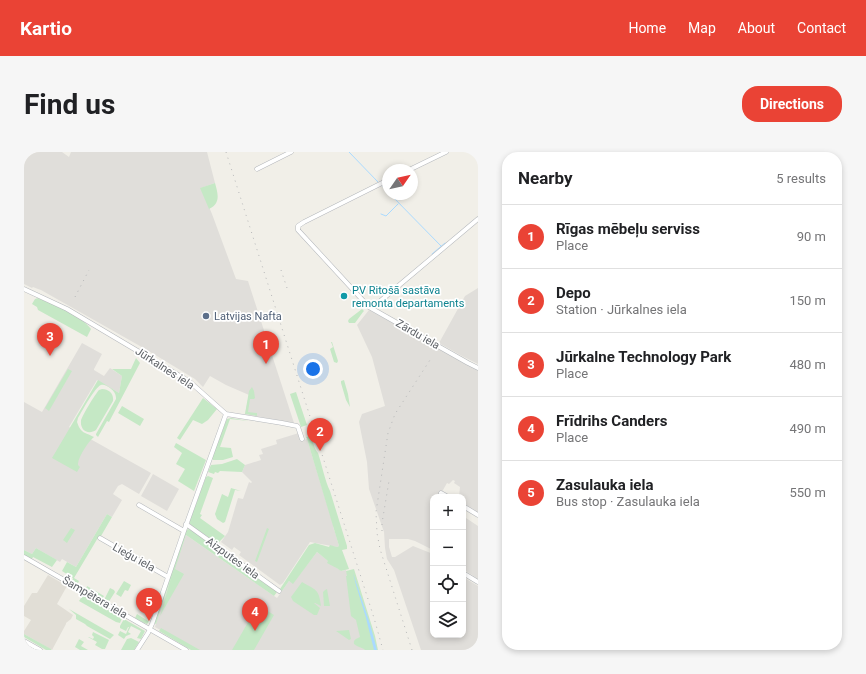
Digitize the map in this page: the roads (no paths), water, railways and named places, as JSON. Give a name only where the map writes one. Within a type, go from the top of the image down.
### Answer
[{"type":"street","points":[[256,169],[291,152]]},
{"type":"street","points":[[418,166],[446,152]]},
{"type":"street","name":"Zārdu iela","points":[[382,183],[298,226],[298,230],[369,307],[478,368]]},
{"type":"street","points":[[372,308],[478,219]]},
{"type":"street","name":"Jūrkalnes iela","points":[[24,289],[67,309],[190,382],[226,414]]},
{"type":"street","points":[[137,650],[150,629],[226,414],[297,426],[302,439]]},
{"type":"street","points":[[139,505],[184,531]]},
{"type":"street","points":[[466,508],[478,515]]},
{"type":"street","name":"Aizputes iela","points":[[186,524],[279,591]]},
{"type":"street","name":"Lieģu iela","points":[[100,538],[168,576]]},
{"type":"street","name":"Šampētera iela","points":[[24,557],[186,650]]},
{"type":"street","points":[[466,575],[478,582]]},
{"type":"street","points":[[24,641],[40,650]]},
{"type":"water","points":[[353,573],[370,624],[377,650],[374,650]]},
{"type":"waterway","points":[[349,152],[378,182]]},
{"type":"waterway","points":[[396,200],[441,246]]},
{"type":"waterway","points":[[381,214],[386,216],[398,204]]},
{"type":"waterway","points":[[432,254],[445,243]]},
{"type":"railway","points":[[226,152],[383,650]]},
{"type":"railway","points":[[75,297],[89,270]]},
{"type":"railway","points":[[281,270],[287,288]]},
{"type":"railway","points":[[412,650],[380,549],[377,533],[376,512],[388,433],[395,414],[430,360]]},
{"type":"railway","points":[[382,531],[389,481]]},
{"type":"place","name":"PV Ritošā sastāva remonta departaments","points":[[344,296]]},
{"type":"place","name":"Latvijas Nafta","points":[[206,316]]},
{"type":"place","name":"Jūrkalne Technology Park","points":[[50,356]]},
{"type":"place","name":"Rīgas mēbeļu serviss","points":[[266,364]]},
{"type":"place","name":"Depo","points":[[320,451]]},
{"type":"place","name":"Zasulauka iela","points":[[149,621]]},
{"type":"place","name":"Frīdrihs Canders","points":[[255,631]]}]
